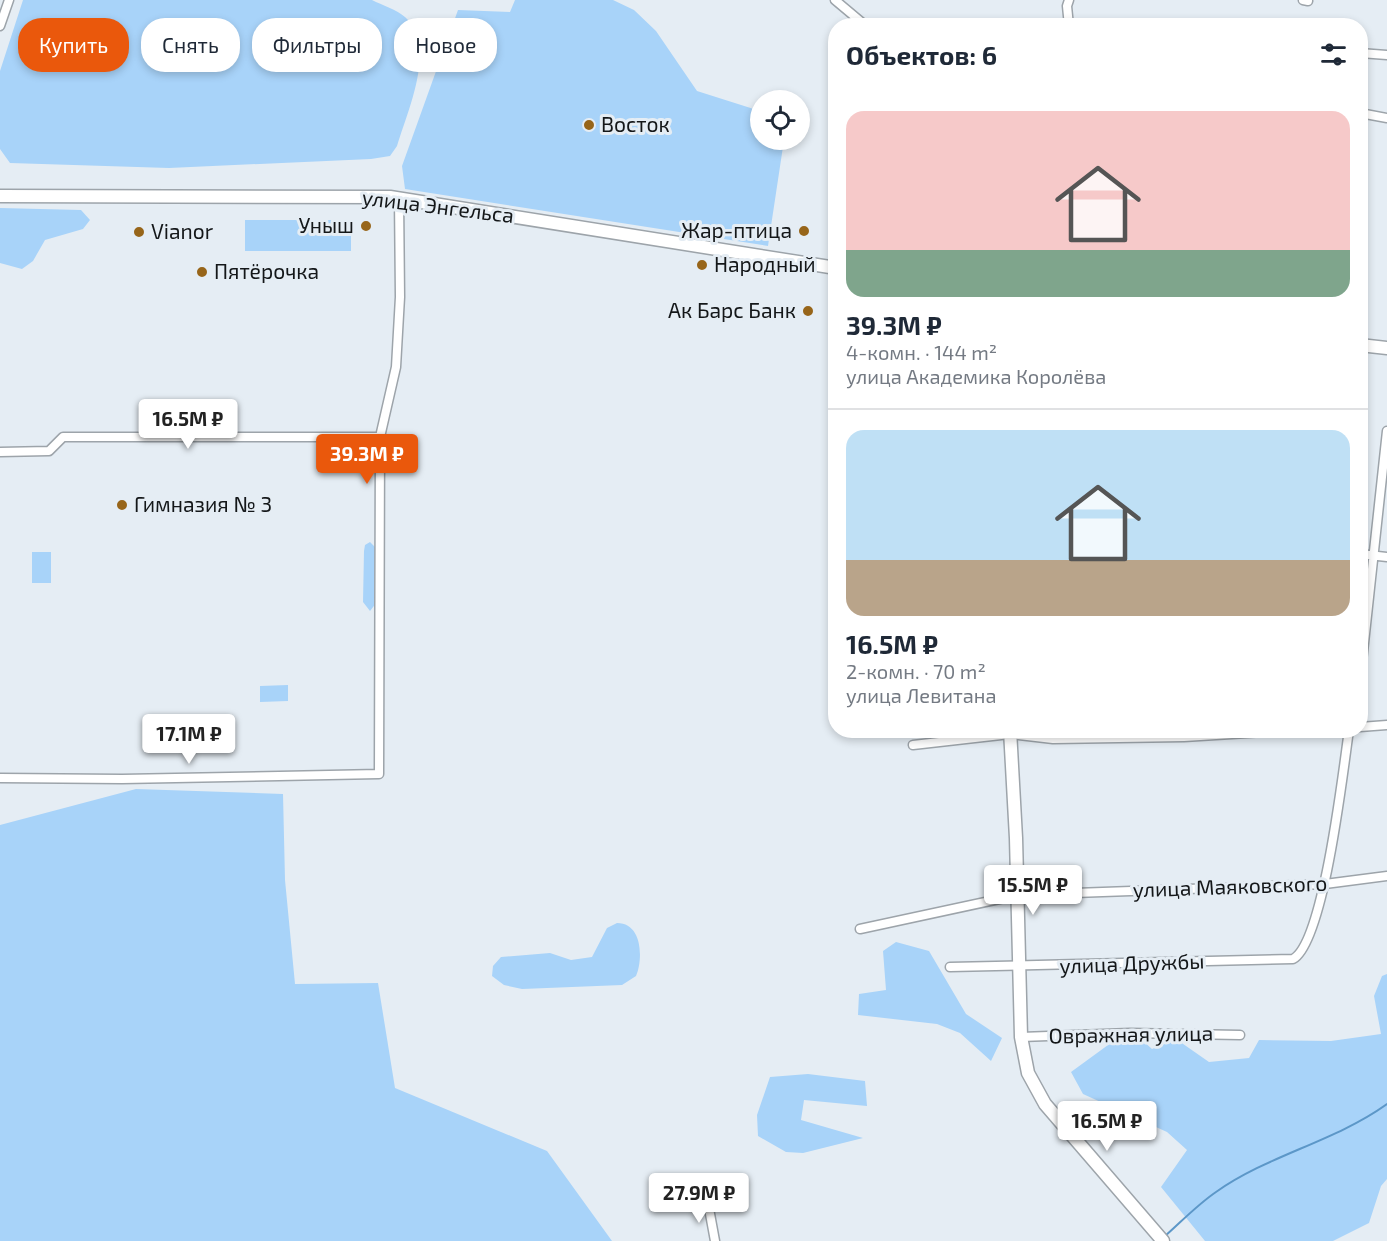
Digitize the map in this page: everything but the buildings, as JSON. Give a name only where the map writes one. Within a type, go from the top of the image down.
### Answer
[{"type":"main road","name":"улица Энгельса","points":[[0,196],[267,195],[399,198],[828,266]]},
{"type":"main road","points":[[1368,346],[1387,348]]},
{"type":"main road","points":[[1010,738],[1018,895],[1021,1037],[1028,1073],[1045,1104],[1163,1241]]},
{"type":"street","points":[[0,26],[9,0]]},
{"type":"street","points":[[835,0],[856,18]]},
{"type":"street","points":[[1066,2],[1069,18]]},
{"type":"street","points":[[1368,54],[1387,55]]},
{"type":"street","points":[[1368,114],[1387,118]]},
{"type":"street","points":[[0,778],[122,779],[379,774],[380,437],[396,367],[400,297],[399,198]]},
{"type":"street","points":[[1368,603],[1387,431]]},
{"type":"street","points":[[0,452],[49,451],[63,437],[380,437]]},
{"type":"street","points":[[1368,555],[1387,557]]},
{"type":"street","points":[[1368,726],[1387,725]]},
{"type":"street","points":[[913,745],[965,738]]},
{"type":"street","points":[[1047,738],[1104,738]]},
{"type":"street","points":[[1325,884],[1349,738]]},
{"type":"street","name":"улица Маяковского","points":[[860,929],[1018,895],[1325,884],[1387,876]]},
{"type":"street","name":"улица Дружбы","points":[[950,967],[1293,959],[1308,943],[1325,884]]},
{"type":"street","name":"Овражная улица","points":[[1021,1037],[1130,1033],[1240,1035]]},
{"type":"street","points":[[708,1203],[715,1241]]},
{"type":"shaded area","points":[[23,0],[372,0],[406,18],[394,18],[394,72],[418,72],[413,98],[397,146],[390,156],[371,159],[169,168],[10,163],[0,149],[0,71]]},
{"type":"shaded area","name":"Восток","points":[[515,0],[613,0],[634,10],[656,31],[697,91],[750,108],[750,150],[782,150],[768,246],[405,189],[402,166],[436,72],[497,72],[497,18],[455,18],[458,10],[510,12]]},
{"type":"shaded area","points":[[0,208],[81,210],[90,220],[83,229],[45,240],[33,261],[22,269],[0,263]]},
{"type":"shaded area","points":[[245,220],[351,220],[351,251],[245,251]]},
{"type":"shaded area","points":[[370,542],[375,547],[377,602],[370,611],[363,602],[364,551],[365,545]]},
{"type":"shaded area","points":[[32,552],[51,552],[51,583],[32,583]]},
{"type":"shaded area","points":[[288,685],[288,701],[260,702],[260,686]]},
{"type":"shaded area","points":[[136,789],[283,794],[285,880],[295,984],[378,983],[395,1088],[547,1151],[612,1241],[0,1241],[0,825]]},
{"type":"shaded area","points":[[617,923],[632,929],[640,952],[636,976],[622,985],[522,989],[504,985],[492,976],[493,966],[501,957],[550,953],[571,960],[592,957],[607,928]]},
{"type":"shaded area","points":[[896,942],[929,951],[966,1014],[1002,1038],[991,1061],[960,1033],[937,1024],[858,1015],[859,994],[886,990],[883,951]]},
{"type":"shaded area","points":[[1387,974],[1387,1179],[1381,1186],[1369,1223],[1333,1241],[1205,1241],[1161,1187],[1187,1150],[1167,1132],[1083,1094],[1071,1072],[1130,1029],[1152,1049],[1176,1039],[1209,1062],[1249,1058],[1259,1040],[1331,1041],[1381,1034],[1374,996],[1382,976]]},
{"type":"shaded area","points":[[808,1074],[865,1081],[867,1106],[804,1100],[801,1120],[863,1138],[803,1153],[786,1152],[758,1136],[757,1115],[770,1077]]},
{"type":"waterway","points":[[1164,1237],[1202,1202],[1236,1179],[1345,1129],[1387,1104]]},
{"type":"place","name":"Восток","points":[[589,125]]},
{"type":"place","name":"Уныш","points":[[366,226]]},
{"type":"place","name":"Жар-птица","points":[[804,231]]},
{"type":"place","name":"Vianor","points":[[139,232]]},
{"type":"place","name":"Народный","points":[[702,265]]},
{"type":"place","name":"Пятёрочка","points":[[202,272]]},
{"type":"place","name":"Ак Барс Банк","points":[[808,311]]},
{"type":"place","name":"Гимназия № 3","points":[[122,505]]}]
